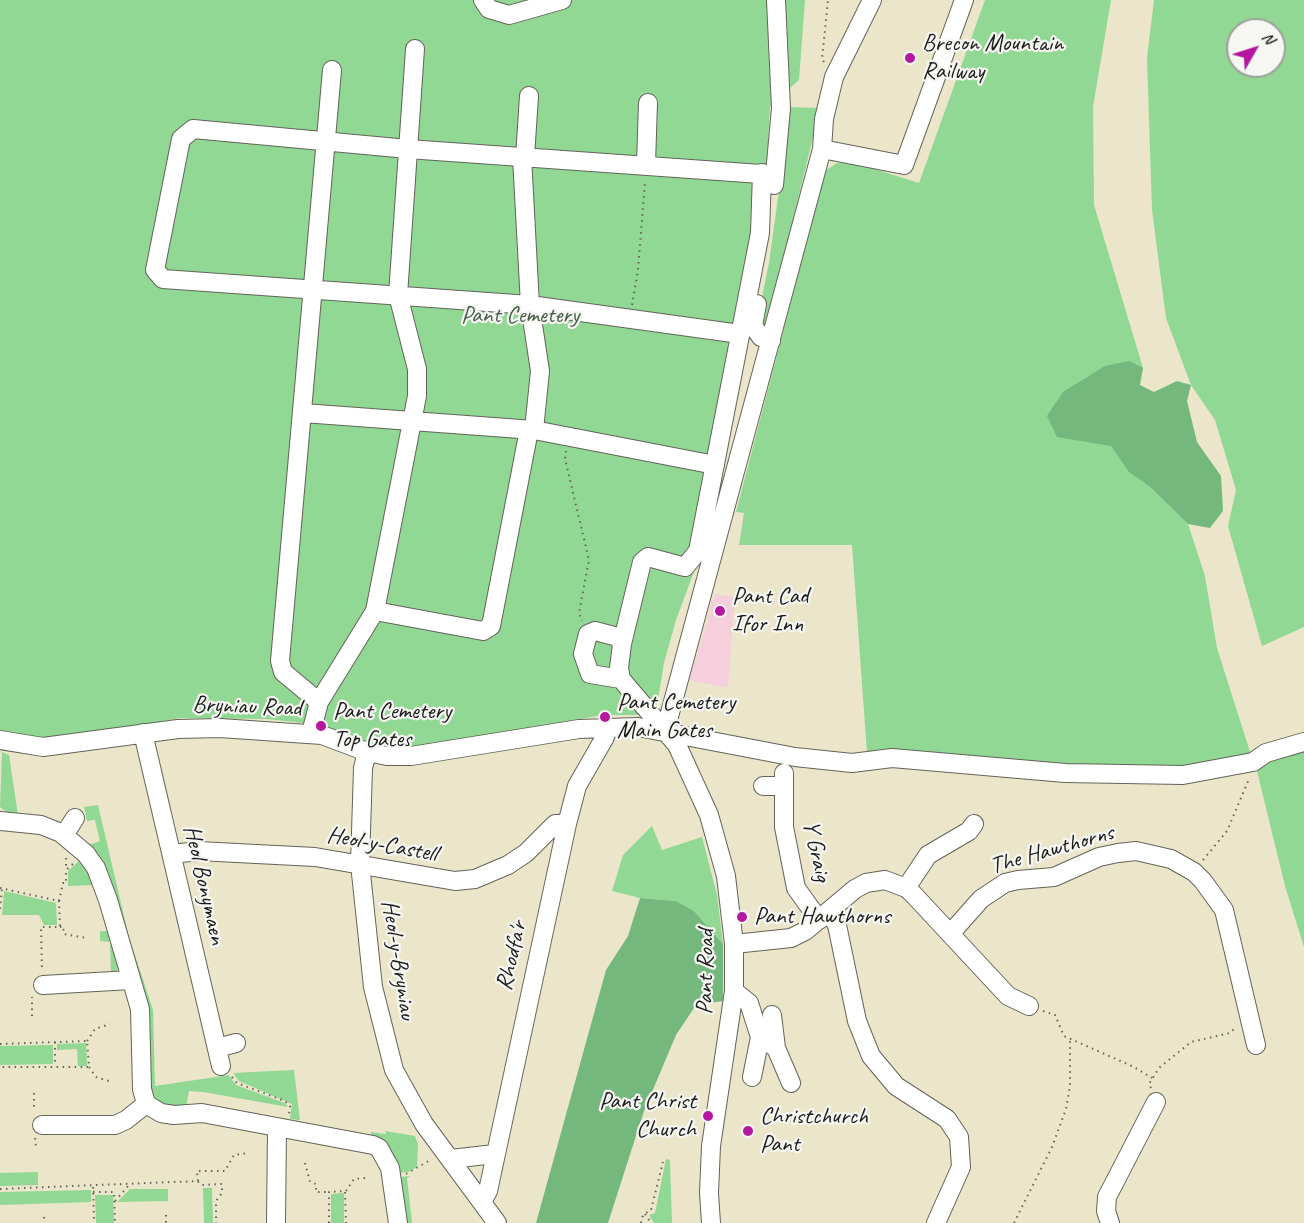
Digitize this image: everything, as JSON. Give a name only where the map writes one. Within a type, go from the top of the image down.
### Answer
[{"type":"street","points":[[483,0],[489,9],[509,15],[562,0]]},
{"type":"street","points":[[622,644],[618,637],[595,631],[591,633],[584,644],[584,654],[590,674],[621,679],[619,668],[622,644],[642,562],[648,557],[685,567],[698,551],[760,233],[768,174],[781,108],[776,0]]},
{"type":"street","points":[[667,733],[667,723],[822,149],[824,119],[834,77],[872,0]]},
{"type":"street","points":[[822,149],[904,165],[964,0]]},
{"type":"street","points":[[311,733],[319,702],[375,611],[417,396],[417,369],[398,295],[415,49]]},
{"type":"street","points":[[319,702],[283,672],[280,661],[332,70]]},
{"type":"street","points":[[375,611],[483,631],[490,626],[531,430],[540,371],[530,305],[523,157],[529,96]]},
{"type":"street","points":[[646,164],[648,103]]},
{"type":"street","points":[[741,334],[530,305],[163,279],[155,270],[181,139],[193,129],[408,149],[768,174]]},
{"type":"street","points":[[768,174],[769,240],[753,326],[761,337],[771,341]]},
{"type":"street","points":[[303,413],[531,430],[715,465]]},
{"type":"street","name":"Pant Road","points":[[621,679],[677,745],[695,782],[712,826],[726,876],[734,944],[734,991],[712,1137],[709,1192],[711,1223]]},
{"type":"street","name":"Bryniau Road","points":[[0,740],[43,747],[143,733],[220,728],[311,733],[367,752],[387,756],[432,755],[605,727],[638,727],[795,757],[852,764],[892,758],[1065,773],[1183,775],[1253,762],[1266,753],[1304,742]]},
{"type":"street","name":"Rhodfa'r","points":[[482,1202],[488,1191],[494,1154],[567,824],[577,786],[605,737],[605,727]]},
{"type":"street","name":"Heol Bonymaen","points":[[143,733],[221,1066]]},
{"type":"street","name":"Heol-y-Bryniau","points":[[367,752],[363,768],[360,864],[373,987],[394,1070],[424,1124],[497,1223]]},
{"type":"street","name":"Y Graig","points":[[763,786],[784,780],[784,827],[796,888],[823,916]]},
{"type":"street","points":[[64,835],[75,818]]},
{"type":"street","points":[[0,821],[41,825],[64,835],[86,854],[96,868],[108,900],[140,1009],[141,1089],[146,1104],[161,1113],[174,1115],[202,1113],[281,1129],[364,1142],[379,1148],[390,1168],[398,1223]]},
{"type":"street","name":"Heol-y-Castell","points":[[172,854],[210,852],[315,857],[440,880],[475,879],[508,865],[526,853],[555,824],[567,824]]},
{"type":"street","points":[[906,888],[928,855],[969,831],[974,824]]},
{"type":"street","name":"The Hawthorns","points":[[950,934],[981,899],[1005,883],[1054,877],[1099,857],[1136,851],[1171,859],[1194,872],[1217,896],[1224,910],[1243,1026],[1256,1046]]},
{"type":"street","points":[[734,944],[777,942],[791,938],[866,883],[885,880],[906,888],[1008,996],[1029,1006]]},
{"type":"street","points":[[823,916],[837,925],[856,1022],[871,1056],[896,1086],[947,1119],[959,1137],[961,1167],[936,1223]]},
{"type":"street","points":[[40,984],[131,980]]},
{"type":"street","points":[[734,991],[749,1003],[760,1037],[752,1077]]},
{"type":"street","points":[[772,1016],[776,1048],[792,1083]]},
{"type":"street","points":[[760,1037],[776,1048]]},
{"type":"street","points":[[217,1047],[236,1043]]},
{"type":"street","points":[[1110,1223],[1106,1211],[1107,1197],[1155,1102]]},
{"type":"street","points":[[42,1125],[115,1125],[126,1120],[146,1104]]},
{"type":"street","points":[[276,1223],[281,1129]]},
{"type":"street","points":[[447,1154],[494,1154]]},
{"type":"path","points":[[828,0],[822,59],[834,77]]},
{"type":"path","points":[[630,319],[638,270],[646,164]]},
{"type":"path","points":[[567,437],[565,459],[590,560],[579,613],[591,633]]},
{"type":"path","points":[[1194,872],[1227,831],[1253,762]]},
{"type":"path","points":[[60,927],[58,901],[63,883],[66,883],[66,854]]},
{"type":"path","points":[[66,870],[74,863]]},
{"type":"path","points":[[0,909],[1,888],[58,901]]},
{"type":"path","points":[[32,1016],[32,997],[40,984],[41,927],[63,926],[64,934],[87,938]]},
{"type":"path","points":[[1029,1006],[1055,1015],[1064,1036],[1134,1067],[1152,1078]]},
{"type":"path","points":[[110,1024],[95,1029],[87,1041],[89,1068],[96,1077],[112,1082]]},
{"type":"path","points":[[1155,1102],[1149,1084],[1159,1068],[1191,1042],[1230,1033],[1243,1026]]},
{"type":"path","points":[[1014,1223],[1048,1156],[1065,1109],[1070,1086],[1070,1039]]},
{"type":"path","points":[[0,1044],[87,1041]]},
{"type":"path","points":[[55,1042],[55,1066]]},
{"type":"path","points":[[221,1066],[237,1083],[289,1104],[281,1129]]},
{"type":"path","points":[[0,1067],[89,1068]]},
{"type":"path","points":[[216,1223],[216,1201],[222,1193],[222,1184],[202,1185],[198,1181],[197,1171],[225,1171],[234,1155],[249,1153]]},
{"type":"path","points":[[409,1174],[447,1154]]},
{"type":"path","points":[[641,1223],[645,1214],[651,1210],[663,1162]]},
{"type":"path","points":[[305,1163],[310,1182],[316,1184],[316,1192],[345,1191]]},
{"type":"path","points":[[346,1223],[345,1191],[354,1179],[366,1178]]},
{"type":"path","points":[[0,1189],[198,1181]]},
{"type":"path","points":[[115,1201],[129,1184]]},
{"type":"path","points":[[93,1187],[94,1223]]},
{"type":"path","points":[[93,1192],[114,1192],[116,1223]]},
{"type":"path","points":[[329,1192],[329,1223]]},
{"type":"path","points":[[645,1214],[651,1223]]},
{"type":"path","points":[[166,1215],[166,1223]]},
{"type":"path","points":[[44,1217],[45,1223]]},
{"type":"shaded area","points":[[715,594],[735,597],[728,688],[689,680],[708,621],[711,600],[714,600]]},
{"type":"green space","name":"Pant Cemetery","points":[[0,0],[805,0],[799,80],[770,106],[763,233],[698,561],[676,620],[664,663],[657,705],[646,715],[603,715],[415,747],[378,746],[348,738],[308,719],[303,723],[267,719],[180,718],[52,740],[0,732]]},
{"type":"green space","points":[[985,0],[1111,0],[1093,107],[1094,205],[1143,368],[1130,397],[1149,486],[1188,524],[1205,576],[1217,648],[1251,755],[1182,768],[1058,766],[867,753],[852,545],[739,545],[744,513],[736,512],[825,171],[837,163],[852,162],[919,183]]},
{"type":"green space","points":[[1154,0],[1304,0],[1304,627],[1262,646],[1228,526],[1236,490],[1215,420],[1191,385],[1166,318],[1152,210],[1147,58]]},
{"type":"green space","points":[[787,107],[817,108],[815,129],[767,325],[761,322],[759,312],[769,263],[786,140]]},
{"type":"green space","points":[[1129,361],[1143,368],[1140,385],[1154,392],[1177,381],[1191,385],[1187,401],[1197,442],[1221,476],[1223,511],[1210,528],[1188,524],[1149,486],[1129,472],[1111,446],[1057,437],[1047,416],[1063,392],[1105,366]]},
{"type":"green space","points":[[1304,747],[1304,947],[1285,886],[1256,767]]},
{"type":"green space","points":[[2,752],[9,755],[18,815],[10,815],[0,807]]},
{"type":"green space","points":[[98,805],[129,937],[153,1010],[155,1086],[229,1075],[236,1085],[285,1103],[288,1107],[189,1091],[186,1107],[176,1108],[163,1104],[152,1096],[149,1087],[148,1040],[89,845],[100,841],[95,820],[87,821],[84,807]]},
{"type":"green space","points":[[652,826],[662,850],[702,837],[717,895],[723,944],[694,911],[676,901],[640,898],[612,891],[623,855]]},
{"type":"green space","points":[[81,859],[95,885],[68,886],[68,871]]},
{"type":"green space","points":[[4,891],[56,903],[57,925],[44,925],[39,915],[2,915]]},
{"type":"green space","points":[[640,898],[676,901],[694,911],[723,944],[723,1001],[696,1005],[676,1035],[644,1111],[608,1223],[536,1223],[606,970],[628,936]]},
{"type":"green space","points":[[100,931],[109,931],[119,965],[115,975],[111,975],[110,942],[100,941]]},
{"type":"green space","points":[[86,1043],[87,1066],[78,1066],[77,1049],[57,1050],[57,1044]]},
{"type":"green space","points":[[53,1045],[53,1064],[0,1065],[0,1046]]},
{"type":"green space","points":[[294,1070],[300,1120],[290,1119],[292,1104],[239,1081],[233,1073]]},
{"type":"green space","points":[[385,1131],[415,1136],[418,1144],[417,1167],[408,1172],[398,1173],[390,1150],[371,1135],[371,1132],[386,1134]]},
{"type":"green space","points":[[666,1159],[670,1160],[672,1223],[654,1223],[649,1215],[655,1213]]},
{"type":"green space","points":[[38,1172],[38,1185],[0,1186],[0,1173]]},
{"type":"green space","points":[[410,1176],[407,1178],[412,1223],[405,1223],[398,1177]]},
{"type":"green space","points":[[203,1188],[212,1188],[213,1223],[204,1223]]},
{"type":"green space","points":[[130,1189],[168,1189],[168,1201],[117,1202]]},
{"type":"green space","points":[[91,1190],[91,1202],[0,1205],[0,1192]]},
{"type":"green space","points":[[344,1193],[344,1223],[331,1223],[331,1194]]},
{"type":"green space","points":[[95,1195],[113,1195],[114,1223],[96,1223]]},
{"type":"place","name":"Brecon Mountain Railway","points":[[910,58]]},
{"type":"place","name":"Pant Cad Ifor Inn","points":[[720,611]]},
{"type":"place","name":"Pant Cemetery Main Gates","points":[[605,717]]},
{"type":"place","name":"Pant Cemetery Top Gates","points":[[321,726]]},
{"type":"place","name":"Pant Hawthorns","points":[[742,917]]},
{"type":"place","name":"Pant Christ Church","points":[[708,1116]]},
{"type":"place","name":"Christchurch Pant","points":[[748,1131]]}]
